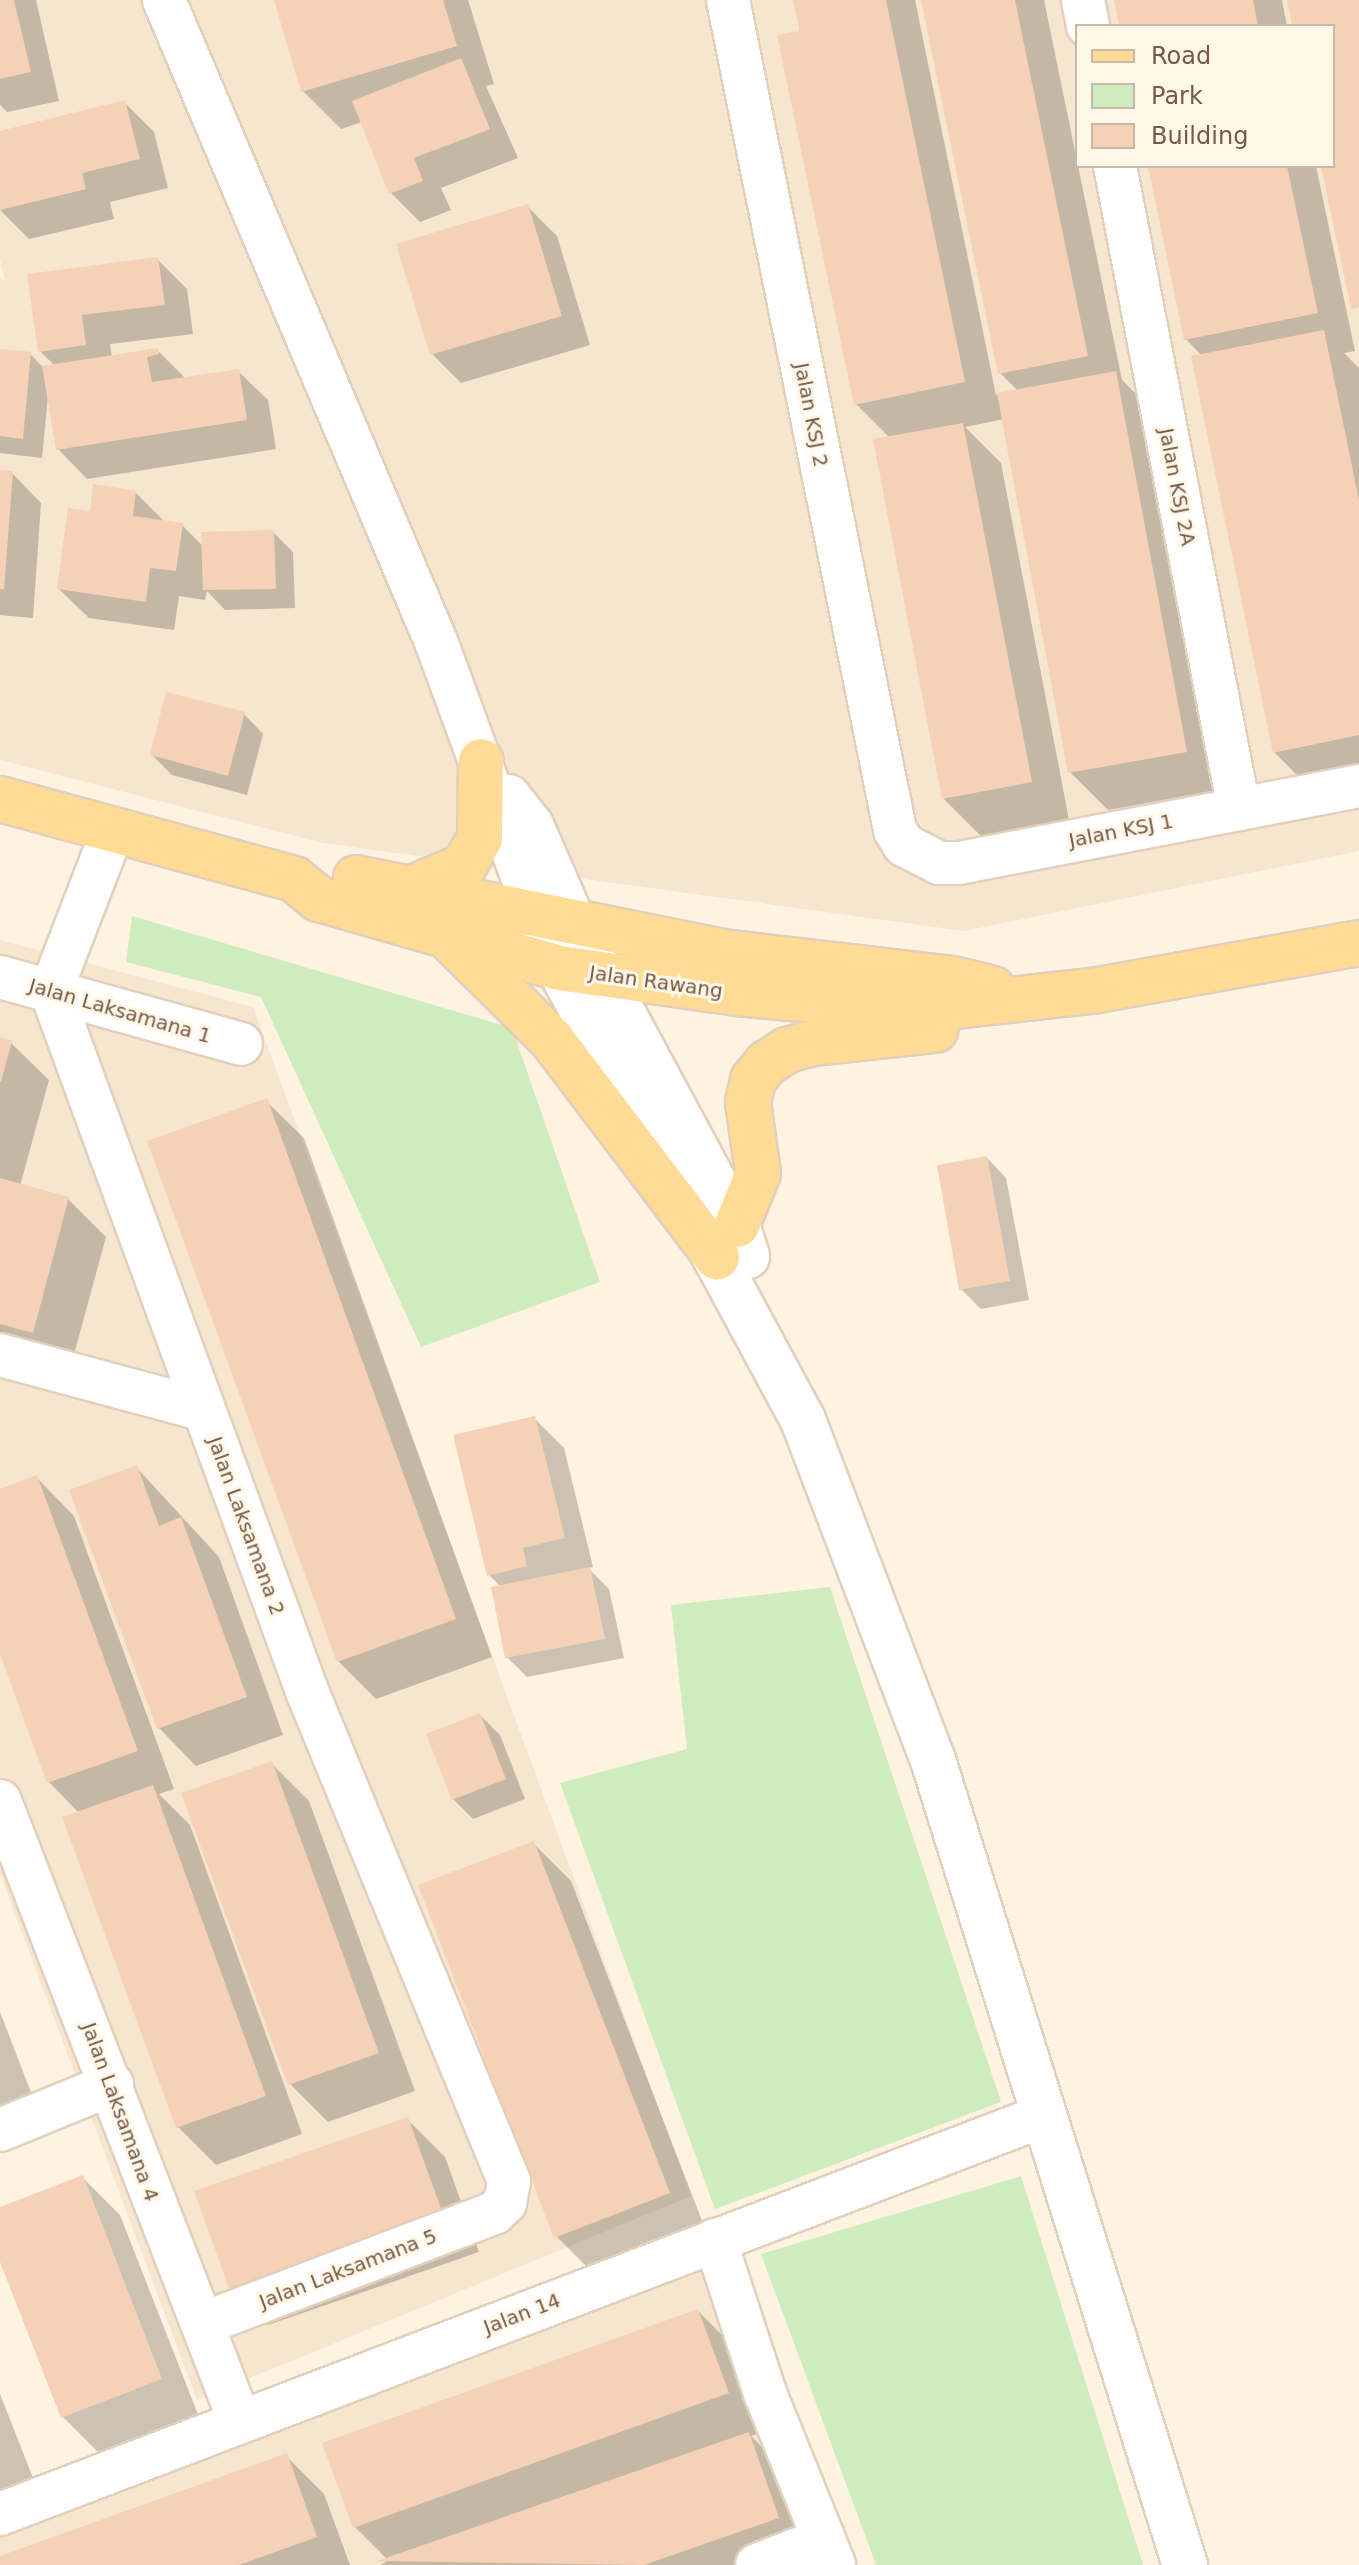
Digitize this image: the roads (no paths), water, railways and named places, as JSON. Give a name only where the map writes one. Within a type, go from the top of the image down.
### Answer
[{"type":"main road","points":[[408,890],[464,866],[480,838],[481,761]]},
{"type":"main road","name":"Jalan Rawang","points":[[0,799],[294,879],[319,899],[559,968],[605,977],[920,1010],[1034,999],[1359,943]]},
{"type":"main road","name":"Jalan Rawang","points":[[294,879],[327,871],[723,952],[953,979],[1034,999]]},
{"type":"main road","points":[[447,936],[552,1040],[727,1241],[758,1173],[748,1102],[753,1080],[767,1063],[787,1050],[813,1043],[997,1023],[1034,999]]},
{"type":"street","points":[[164,0],[437,644],[481,761],[555,920],[605,977],[727,1241],[796,1403],[933,1760],[1185,2565]]},
{"type":"street","name":"Jalan KSJ 2","points":[[728,0],[895,830]]},
{"type":"street","points":[[1083,0],[1088,24]]},
{"type":"street","name":"Jalan KSJ 2A","points":[[1115,168],[1239,809]]},
{"type":"street","name":"Jalan KSJ 1","points":[[895,830],[904,845],[921,855],[939,863],[959,863],[1359,786]]},
{"type":"street","points":[[51,991],[113,830]]},
{"type":"street","points":[[555,920],[559,968],[727,1241]]},
{"type":"street","name":"Jalan Laksamana 1","points":[[0,977],[241,1044]]},
{"type":"street","name":"Jalan Laksamana 2","points":[[51,991],[307,1691],[506,2171],[509,2193],[494,2213]]},
{"type":"street","points":[[0,1355],[202,1409]]},
{"type":"street","name":"Jalan Laksamana 4","points":[[0,1801],[112,2084],[240,2422]]},
{"type":"street","points":[[0,2130],[112,2084]]},
{"type":"street","name":"Jalan 14","points":[[0,2514],[1043,2116]]},
{"type":"street","name":"Jalan Laksamana 5","points":[[202,2324],[494,2213]]},
{"type":"street","points":[[715,2240],[765,2393],[829,2552],[757,2565]]}]
